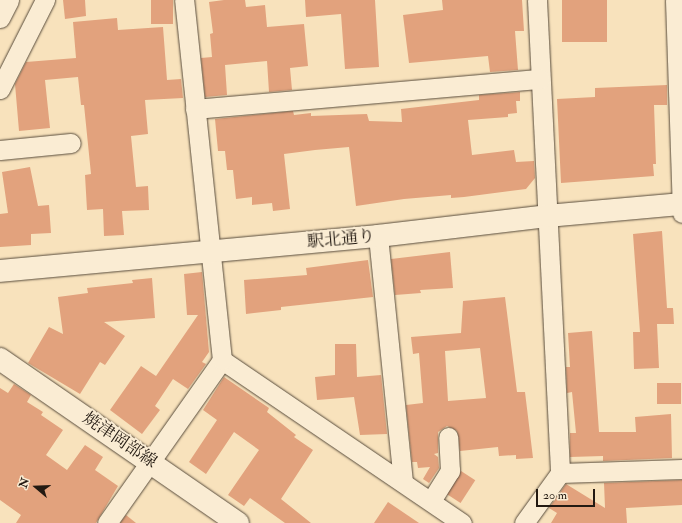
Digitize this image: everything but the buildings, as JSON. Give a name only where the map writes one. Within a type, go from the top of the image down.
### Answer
[{"type":"street","points":[[0,18],[9,0]]},
{"type":"street","points":[[0,89],[44,0]]},
{"type":"street","points":[[107,523],[222,360],[209,250],[184,0]]},
{"type":"street","points":[[524,523],[560,472],[546,216],[537,0]]},
{"type":"street","points":[[674,0],[682,213]]},
{"type":"street","points":[[195,109],[540,79]]},
{"type":"street","points":[[0,150],[72,143]]},
{"type":"street","name":"駅北通り","points":[[0,271],[209,250],[378,236],[546,216],[682,204]]},
{"type":"street","points":[[378,236],[403,481]]},
{"type":"street","name":"焼津岡部線","points":[[0,359],[151,461],[238,523]]},
{"type":"street","points":[[222,360],[403,481],[462,523]]},
{"type":"street","points":[[431,501],[450,471],[448,437]]},
{"type":"street","points":[[560,472],[682,469]]}]
